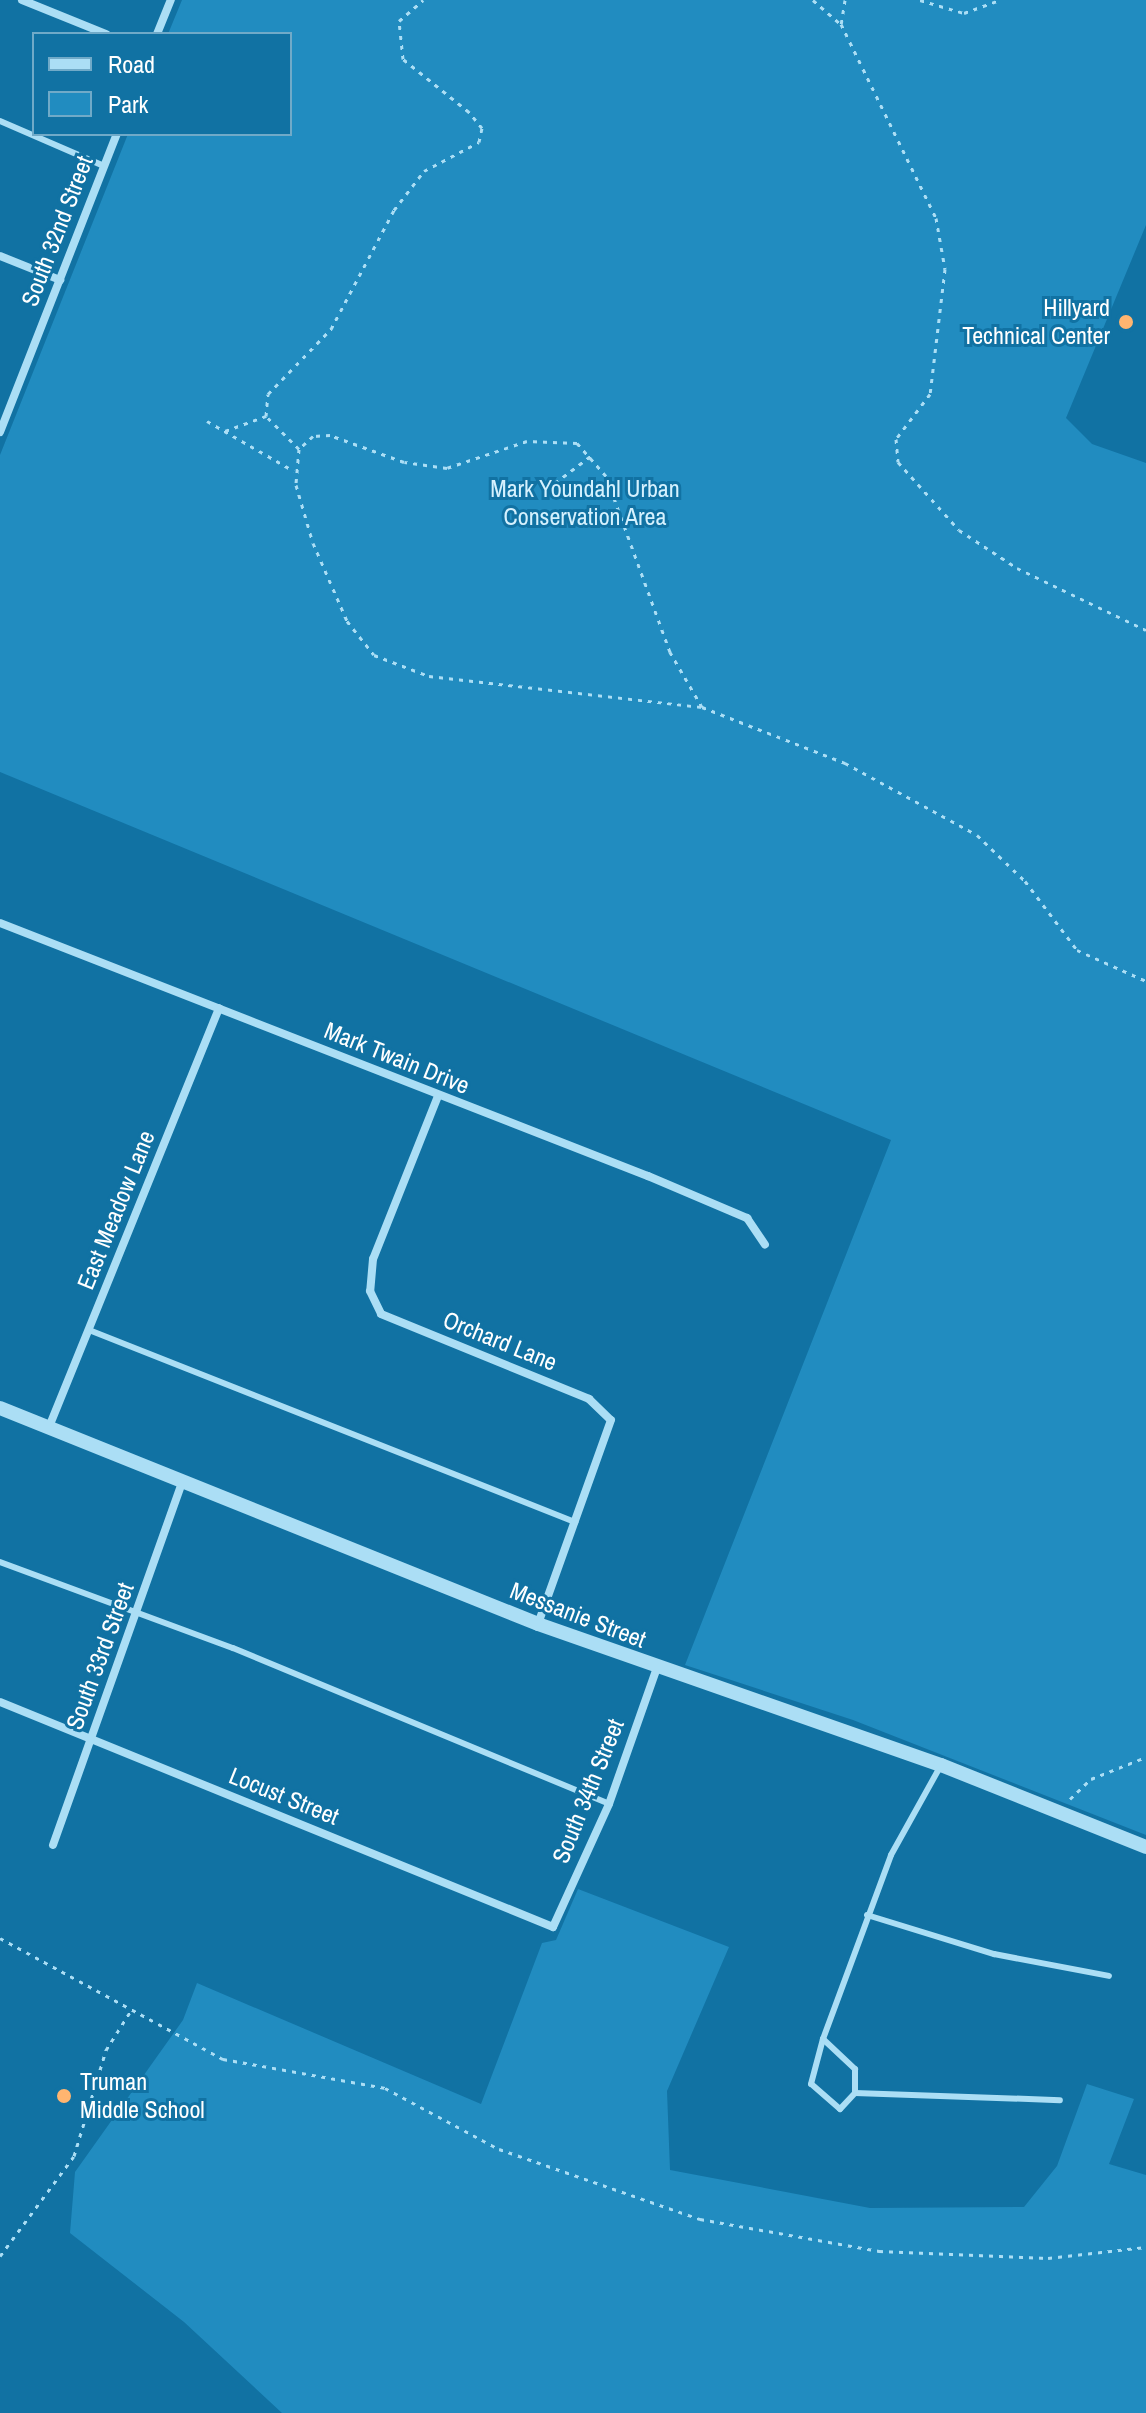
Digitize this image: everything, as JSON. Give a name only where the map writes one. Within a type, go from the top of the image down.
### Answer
[{"type":"street","points":[[22,0],[101,32]]},
{"type":"street","points":[[158,32],[171,0]]},
{"type":"street","name":"South 32nd Street","points":[[0,432],[116,136]]},
{"type":"street","points":[[0,256],[60,280]]},
{"type":"street","name":"Mark Twain Drive","points":[[0,923],[747,1218],[765,1245]]},
{"type":"street","name":"East Meadow Lane","points":[[49,1427],[219,1008]]},
{"type":"street","name":"Orchard Lane","points":[[438,1096],[373,1259],[370,1291],[381,1314],[604,1409],[610,1434],[538,1624]]},
{"type":"street","name":"Messanie Street","points":[[0,1408],[538,1624],[941,1765],[1146,1847]]},
{"type":"street","name":"South 33rd Street","points":[[53,1845],[183,1480]]},
{"type":"street","name":"South 34th Street","points":[[553,1927],[609,1804],[657,1668]]},
{"type":"street","name":"Locust Street","points":[[0,1702],[553,1927]]},
{"type":"lane","points":[[0,121],[32,135]]},
{"type":"lane","points":[[35,136],[104,166]]},
{"type":"lane","points":[[89,1330],[575,1522]]},
{"type":"lane","points":[[0,1562],[138,1612],[609,1804]]},
{"type":"lane","points":[[823,2039],[855,2069],[855,2093],[840,2109],[811,2084],[823,2039],[867,1915],[941,1765]]},
{"type":"lane","points":[[867,1915],[994,1954],[1109,1976]]},
{"type":"lane","points":[[855,2093],[1060,2100]]},
{"type":"path","points":[[266,416],[268,394],[331,329],[394,210],[424,171],[479,142],[482,128],[469,112],[403,59],[399,21],[423,0]]},
{"type":"path","points":[[813,0],[841,24],[936,218],[945,269],[930,394],[896,439],[898,462],[959,530],[1017,568],[1146,630]]},
{"type":"path","points":[[841,24],[845,0]]},
{"type":"path","points":[[920,0],[964,13],[999,0]]},
{"type":"path","points":[[225,431],[266,416]]},
{"type":"path","points":[[266,416],[299,449]]},
{"type":"path","points":[[207,421],[294,471]]},
{"type":"path","points":[[702,707],[670,652],[606,476],[592,455],[566,437],[527,441],[447,468],[404,462],[330,435],[313,436],[299,449],[294,471],[313,543],[347,621],[374,655],[429,676],[702,707],[934,806],[1000,854],[1077,950],[1146,981]]},
{"type":"path","points":[[547,489],[592,455]]},
{"type":"path","points":[[1058,1812],[1091,1779],[1146,1757]]},
{"type":"path","points":[[0,1938],[130,2012],[223,2059],[385,2088],[499,2149],[758,2234],[994,2257],[1146,2247]]},
{"type":"path","points":[[0,2256],[74,2156],[106,2050],[130,2012]]},
{"type":"green space","name":"Mark Youndahl Urban Conservation Area","points":[[182,0],[1146,0],[1146,225],[1066,418],[1092,444],[1146,463],[1146,1835],[853,1720],[685,1665],[891,1140],[0,772],[0,455],[127,136],[292,136],[292,32],[169,32]]},
{"type":"green space","points":[[578,1889],[729,1947],[667,2091],[670,2170],[870,2208],[1024,2207],[1057,2166],[1087,2084],[1134,2099],[1109,2164],[1146,2175],[1146,2413],[282,2413],[184,2322],[70,2233],[75,2172],[183,2020],[197,1983],[481,2104],[542,1943],[556,1940]]},
{"type":"place","name":"Hillyard Technical Center","points":[[1126,322]]},
{"type":"place","name":"Truman Middle School","points":[[64,2096]]}]
